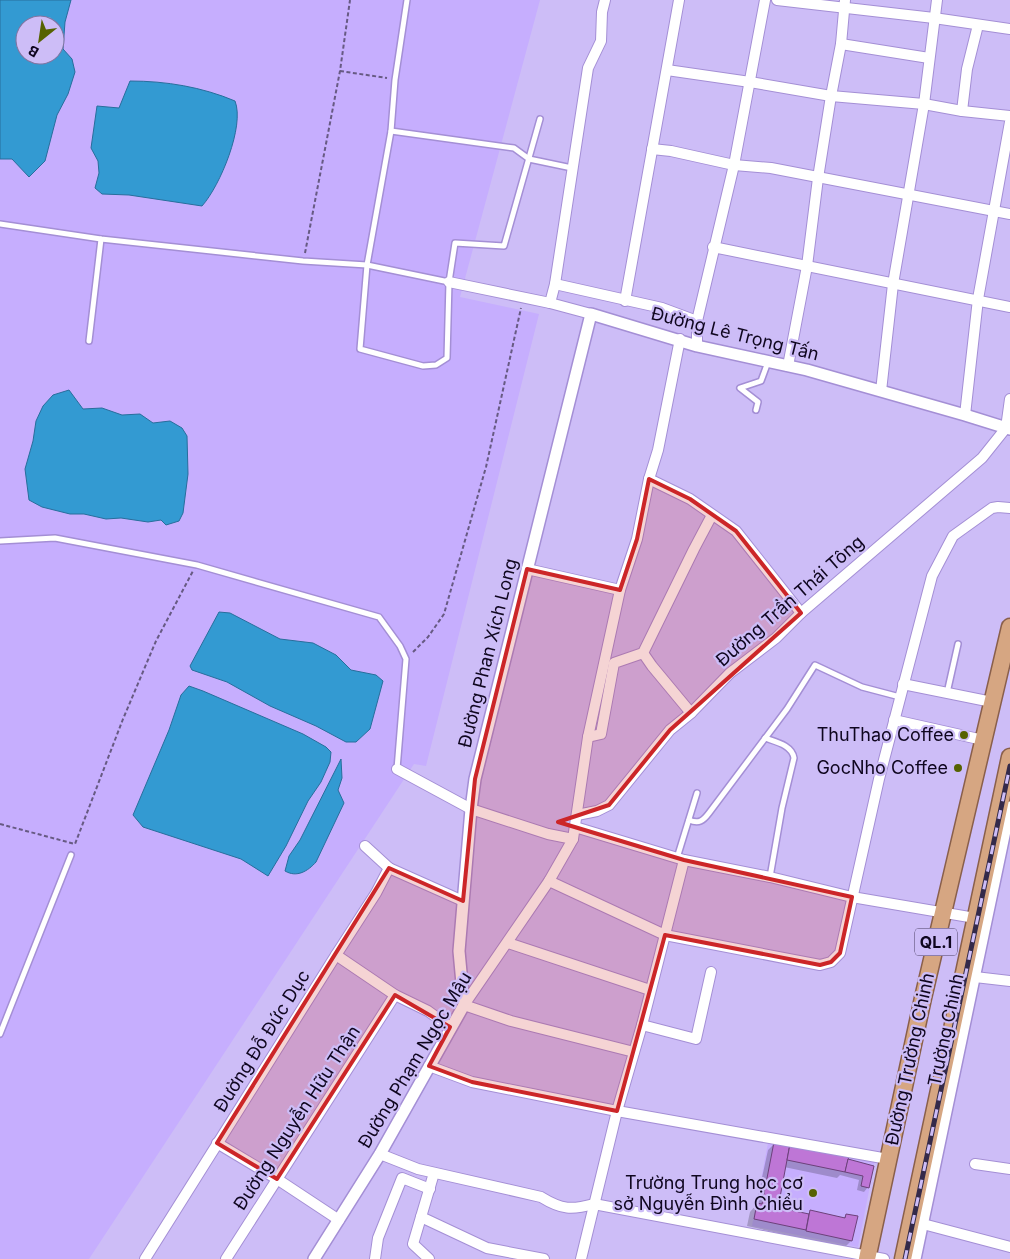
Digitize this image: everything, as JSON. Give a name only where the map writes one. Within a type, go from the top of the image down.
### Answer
[{"type":"highway","name":"Đường Trường Chinh","points":[[867,1257],[943,912],[1010,627]]},
{"type":"highway","name":"Đường Trường Chinh","points":[[903,1259],[1010,757]]},
{"type":"street","points":[[550,303],[555,284],[588,68],[601,41],[602,12],[605,0]]},
{"type":"street","points":[[625,301],[679,0]]},
{"type":"street","points":[[697,346],[697,321],[713,247],[734,165],[765,0]]},
{"type":"street","points":[[777,0],[844,3],[1010,30]]},
{"type":"street","points":[[882,391],[893,284],[924,104],[937,0]]},
{"type":"street","points":[[788,366],[807,266],[818,178],[841,44],[844,3]]},
{"type":"street","points":[[962,111],[967,69],[978,25]]},
{"type":"street","points":[[841,44],[929,58]]},
{"type":"street","points":[[667,70],[831,96],[924,104],[962,111],[1010,116]]},
{"type":"street","points":[[965,414],[978,299],[1010,122]]},
{"type":"street","points":[[652,149],[734,165],[771,168],[1010,214]]},
{"type":"street","points":[[713,247],[893,284],[978,299],[1010,307]]},
{"type":"street","name":"Đường Lê Trọng Tấn","points":[[449,282],[550,303],[680,339],[697,346],[788,366],[965,414],[1008,428]]},
{"type":"street","points":[[555,284],[662,308],[697,321]]},
{"type":"street","name":"Đường Phan Xích Long","points":[[464,1005],[459,951],[475,779],[591,314]]},
{"type":"street","name":"Đường Phạm Ngọc Mậu","points":[[314,1259],[380,1154],[464,1005],[549,881],[573,839],[588,737],[620,590],[637,539],[648,479],[658,450],[680,339]]},
{"type":"street","points":[[1008,428],[1010,399]]},
{"type":"street","name":"Đường Trần Thái Tông","points":[[577,815],[597,811],[609,805],[670,730],[691,713],[730,673],[776,638],[801,613],[982,458],[1008,428]]},
{"type":"street","points":[[648,479],[690,499],[736,531],[801,613]]},
{"type":"street","points":[[549,881],[665,935],[820,966],[832,962],[840,952],[894,720],[932,576],[953,536],[992,508],[998,506],[1010,508]]},
{"type":"street","points":[[588,737],[601,734],[614,663],[643,653],[712,516]]},
{"type":"street","points":[[527,569],[620,590]]},
{"type":"street","points":[[643,653],[691,713]]},
{"type":"street","points":[[903,684],[992,702]]},
{"type":"street","points":[[894,720],[983,740]]},
{"type":"street","points":[[397,769],[471,809],[548,834],[573,839]]},
{"type":"street","name":"Trường Chinh","points":[[915,1259],[975,977],[1006,847],[1010,807]]},
{"type":"street","points":[[575,827],[681,859],[770,877],[852,897],[975,918]]},
{"type":"street","points":[[365,846],[388,868],[463,901]]},
{"type":"street","points":[[581,1259],[617,1111],[665,935],[681,859]]},
{"type":"street","name":"Đường Đỗ Đức Dục","points":[[145,1259],[376,893],[388,868]]},
{"type":"street","points":[[508,943],[650,990]]},
{"type":"street","points":[[336,954],[395,995],[428,1011],[450,1028]]},
{"type":"street","points":[[642,1025],[696,1039],[711,972]]},
{"type":"street","points":[[975,977],[1010,981]]},
{"type":"street","name":"Đường Nguyễn Hữu Thận","points":[[226,1259],[395,995]]},
{"type":"street","points":[[464,1005],[511,1021],[634,1052]]},
{"type":"street","points":[[429,1066],[472,1082],[617,1111],[888,1159]]},
{"type":"street","points":[[217,1143],[338,1220]]},
{"type":"street","points":[[380,1154],[418,1169],[541,1197],[551,1204],[572,1209],[594,1204],[884,1259]]},
{"type":"street","points":[[975,1164],[1010,1169]]},
{"type":"street","points":[[429,1259],[413,1244],[434,1173]]},
{"type":"street","points":[[375,1259],[378,1238],[402,1178],[430,1189]]},
{"type":"street","points":[[421,1217],[487,1248],[544,1259]]},
{"type":"street","points":[[923,1224],[1010,1247]]},
{"type":"lane","points":[[407,0],[395,80],[391,131],[367,265],[360,349],[423,366],[436,365],[447,358],[449,282],[455,243],[504,246],[540,119]]},
{"type":"lane","points":[[391,131],[514,148],[529,159],[573,168]]},
{"type":"lane","points":[[0,224],[101,239],[304,261],[367,265],[449,282]]},
{"type":"lane","points":[[89,341],[101,239]]},
{"type":"lane","points":[[756,410],[758,402],[740,388],[762,381],[768,361]]},
{"type":"lane","points":[[0,541],[55,538],[197,565],[379,617],[400,646],[406,659],[397,769]]},
{"type":"lane","points":[[947,693],[958,644]]},
{"type":"lane","points":[[689,820],[696,823],[704,820],[787,709],[815,665],[862,687],[900,697]]},
{"type":"lane","points":[[765,738],[789,748],[794,754],[770,877]]},
{"type":"lane","points":[[681,859],[697,793]]},
{"type":"lane","points":[[0,1034],[71,855]]},
{"type":"path","points":[[304,261],[340,71],[350,0]]},
{"type":"path","points":[[340,71],[395,80]]},
{"type":"path","points":[[406,659],[428,637],[444,614],[486,468],[524,298]]},
{"type":"path","points":[[0,824],[75,844],[156,641],[197,565]]},
{"type":"highlighted area","points":[[649,479],[690,499],[736,531],[801,613],[670,730],[609,805],[558,822],[684,860],[852,897],[840,953],[831,962],[820,965],[665,935],[617,1111],[472,1082],[429,1066],[450,1027],[395,995],[277,1179],[217,1143],[389,868],[463,901],[475,779],[527,569],[620,590],[637,539]]},
{"type":"shaded area","points":[[0,0],[540,0],[460,297],[539,314],[426,766],[414,764],[89,1259],[0,1259]]},
{"type":"shaded area","name":"Trường Trung học cơ sở Nguyễn Đình Chiểu","points":[[769,1138],[875,1160],[858,1247],[752,1226]]},
{"type":"water","points":[[0,0],[71,0],[65,22],[65,15],[15,15],[15,65],[65,65],[65,51],[72,59],[75,72],[68,94],[57,115],[45,161],[29,177],[12,159],[0,159]]},
{"type":"water","points":[[130,81],[184,86],[210,92],[235,101],[237,125],[234,140],[223,171],[202,206],[129,195],[102,194],[95,188],[99,173],[98,161],[91,148],[97,106],[119,108]]},
{"type":"water","points":[[69,390],[83,409],[102,408],[122,415],[140,414],[153,423],[170,421],[182,428],[187,436],[188,474],[183,513],[179,521],[166,525],[161,520],[148,522],[70,514],[42,507],[29,500],[25,469],[33,441],[36,421],[43,406],[53,395]]},
{"type":"water","points":[[219,612],[230,613],[280,639],[313,643],[336,655],[351,670],[376,675],[383,681],[370,729],[356,742],[346,742],[316,726],[270,706],[227,682],[192,670],[190,666]]},
{"type":"water","points":[[189,686],[303,734],[326,747],[331,752],[330,762],[321,782],[308,801],[286,846],[268,876],[241,859],[143,827],[133,815],[169,730],[181,695]]},
{"type":"water","points":[[341,759],[342,778],[338,790],[344,803],[316,862],[298,874],[289,873],[285,871],[289,856],[300,840]]},
{"type":"building","points":[[774,1142],[790,1144],[778,1208],[762,1204]]},
{"type":"building","points":[[790,1144],[849,1156],[845,1172],[787,1160]]},
{"type":"building","points":[[848,1159],[874,1166],[869,1188],[861,1186],[863,1176],[845,1172]]},
{"type":"building","points":[[757,1203],[809,1214],[806,1230],[754,1219]]},
{"type":"building","points":[[810,1210],[845,1218],[846,1214],[858,1216],[852,1241],[806,1231]]},
{"type":"railway","points":[[905,1259],[1010,766]]},
{"type":"place","name":"ThuThao Coffee","points":[[964,735]]},
{"type":"place","name":"GocNho Coffee","points":[[958,768]]},
{"type":"place","name":"Trường Trung học cơ sở Nguyễn Đình Chiểu","points":[[813,1193]]}]
